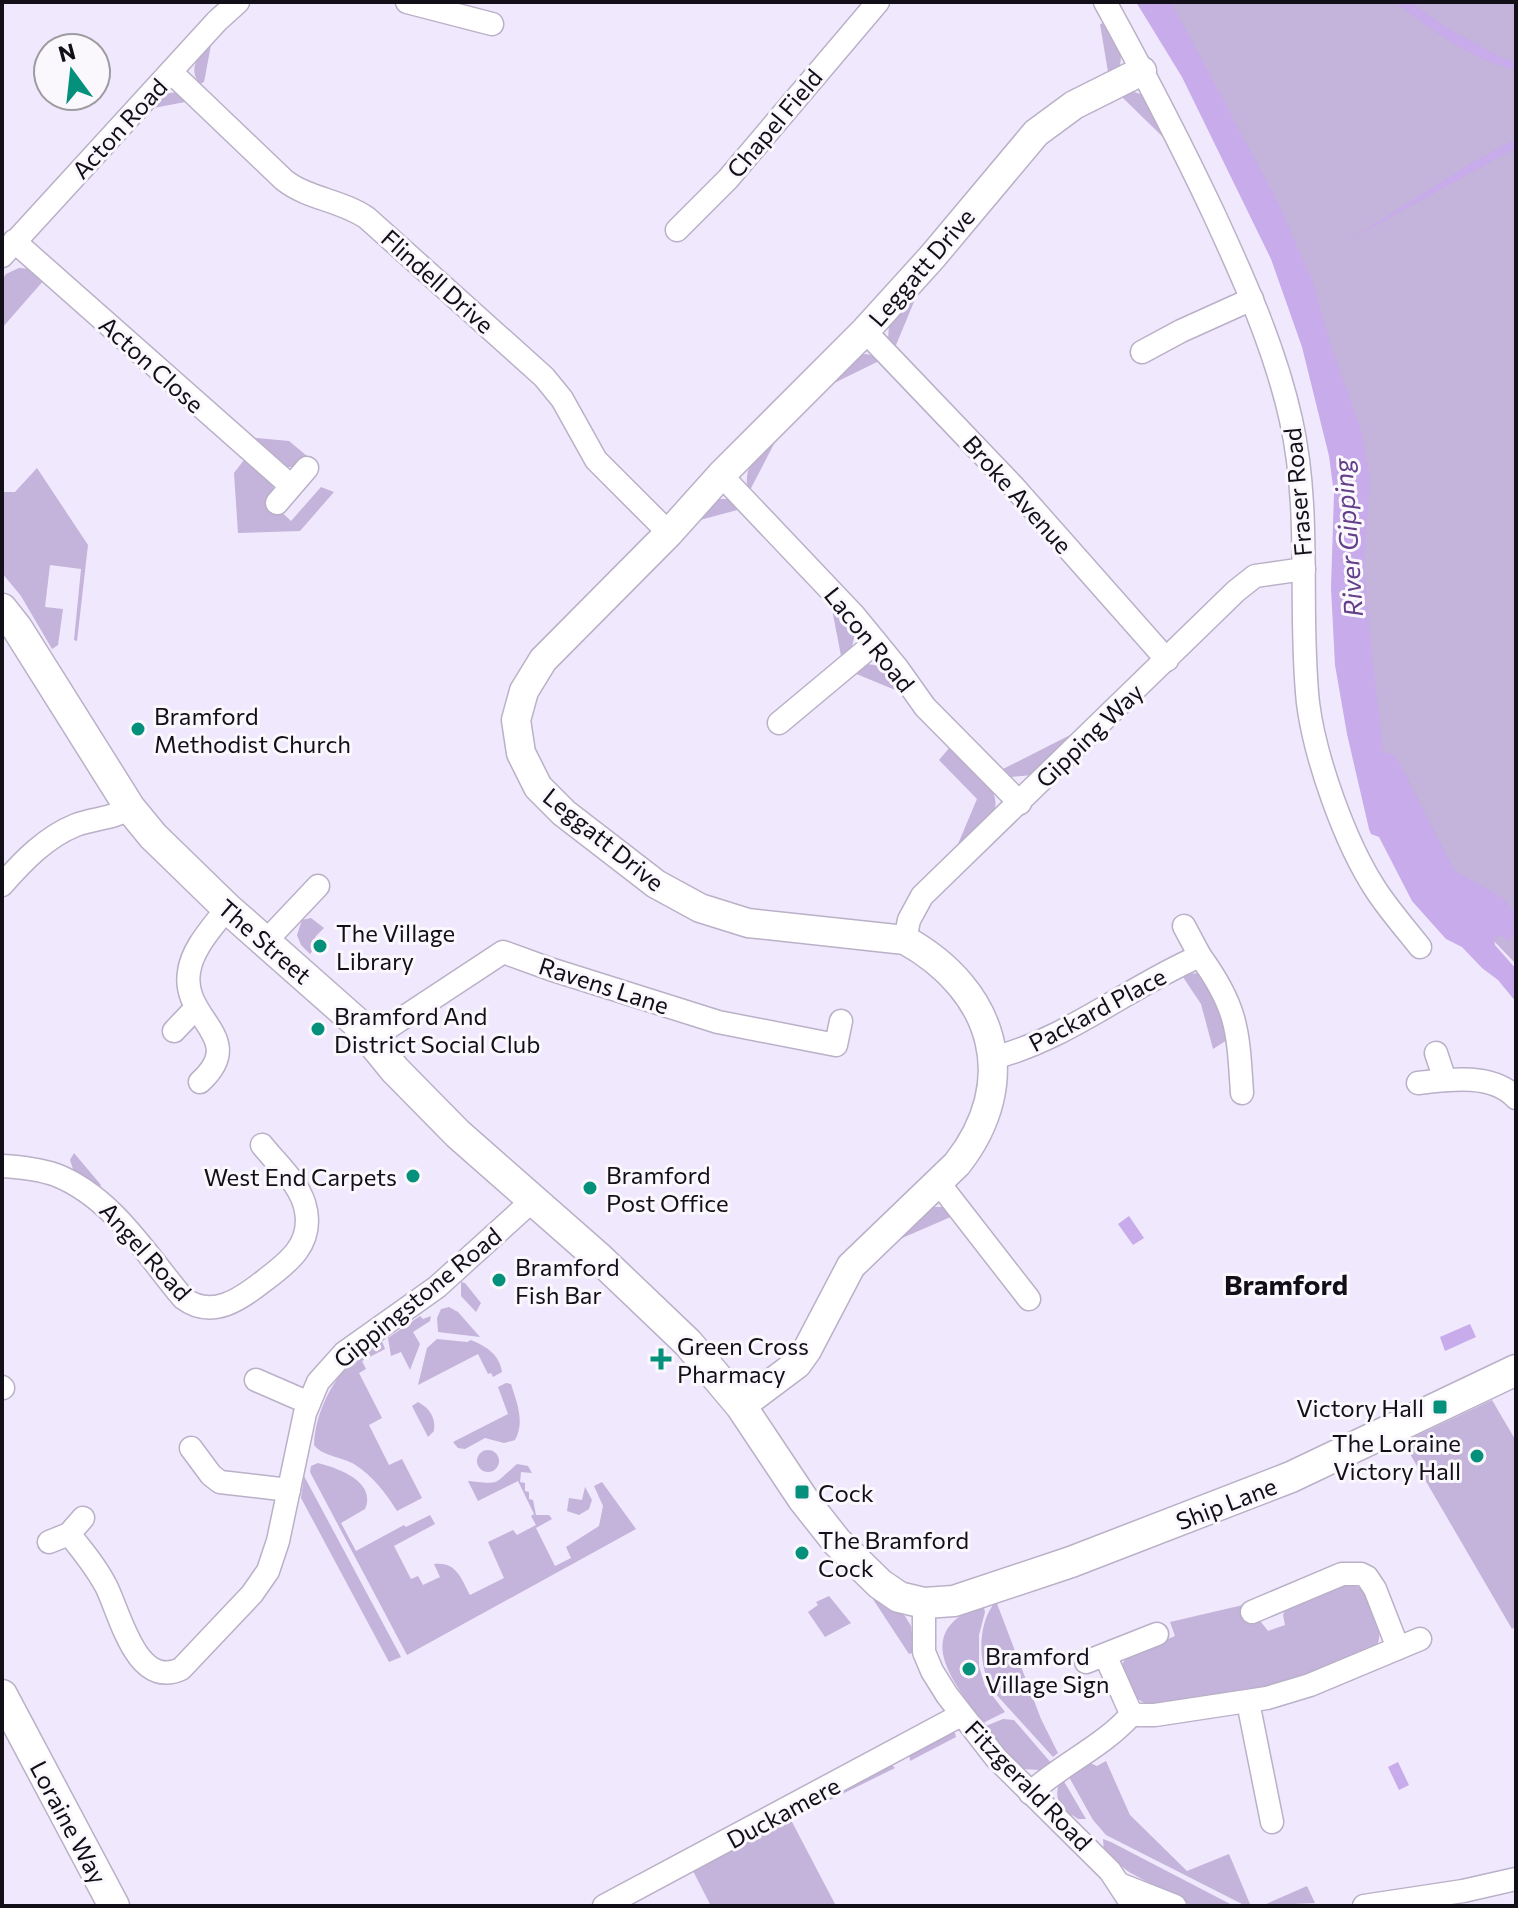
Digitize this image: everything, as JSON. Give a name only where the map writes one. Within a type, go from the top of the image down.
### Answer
[{"type":"main road","name":"The Street","points":[[2,609],[130,808],[172,856],[356,1022],[395,1070],[458,1134],[534,1199],[688,1343],[741,1406]]},
{"type":"main road","name":"Ship Lane","points":[[924,1603],[954,1601],[991,1590],[1291,1477],[1516,1370]]},
{"type":"main road","points":[[741,1406],[803,1499],[844,1549],[890,1592],[909,1601],[924,1603]]},
{"type":"main road","name":"Loraine Way","points":[[2,1695],[114,1906]]},
{"type":"street","name":"Acton Road","points":[[8,248],[238,2]]},
{"type":"street","points":[[407,2],[492,24]]},
{"type":"street","name":"Fraser Road","points":[[1105,2],[1172,126],[1252,299],[1284,394],[1296,444],[1302,498],[1306,683],[1320,759],[1335,803],[1365,871],[1420,947]]},
{"type":"street","name":"Chapel Field","points":[[677,230],[728,179],[776,124],[867,5]]},
{"type":"street","name":"Leggatt Drive","points":[[741,1406],[797,1364],[851,1266],[957,1164],[980,1132],[995,1079],[985,1028],[970,998],[937,963],[905,940],[748,923],[700,908],[656,884],[564,813],[538,787],[521,753],[516,720],[524,691],[543,660],[865,331],[933,256],[1036,133],[1074,105],[1142,71]]},
{"type":"street","name":"Flindell Drive","points":[[171,72],[284,180],[301,191],[351,207],[367,218],[544,377],[562,399],[603,468],[669,533]]},
{"type":"street","name":"Acton Close","points":[[8,248],[284,494],[307,468]]},
{"type":"street","points":[[1142,352],[1252,299]]},
{"type":"street","name":"Broke Avenue","points":[[865,331],[1014,487],[1167,660]]},
{"type":"street","name":"Lacon Road","points":[[721,475],[853,614],[925,707],[1020,803]]},
{"type":"street","name":"Gipping Way","points":[[905,940],[909,920],[922,896],[1255,576],[1304,569]]},
{"type":"street","points":[[779,723],[876,642]]},
{"type":"street","points":[[2,885],[26,858],[64,830],[90,820],[114,816],[130,808]]},
{"type":"street","points":[[267,940],[318,886]]},
{"type":"street","points":[[200,1082],[214,1067],[219,1047],[214,1033],[195,1009],[190,992],[189,969],[197,950],[227,908]]},
{"type":"street","points":[[1184,926],[1231,1004],[1238,1033],[1242,1093]]},
{"type":"street","name":"Ravens Lane","points":[[371,1039],[503,952],[718,1022],[836,1045],[841,1021]]},
{"type":"street","name":"Packard Place","points":[[993,1058],[1036,1044],[1167,970],[1200,956]]},
{"type":"street","points":[[174,1031],[195,1009]]},
{"type":"street","points":[[1436,1053],[1445,1080]]},
{"type":"street","points":[[1418,1083],[1445,1080],[1491,1083],[1506,1087],[1516,1098]]},
{"type":"street","name":"Angel Road","points":[[2,1166],[50,1173],[86,1190],[106,1206],[183,1298],[199,1307],[219,1307],[241,1299],[286,1264],[306,1235],[307,1214],[301,1194],[262,1145]]},
{"type":"street","points":[[938,1182],[1029,1299]]},
{"type":"street","name":"Gippingstone Road","points":[[67,1531],[103,1581],[132,1648],[155,1669],[171,1673],[187,1665],[252,1594],[268,1571],[278,1541],[309,1403],[318,1382],[344,1353],[437,1287],[534,1199]]},
{"type":"street","points":[[256,1380],[309,1403]]},
{"type":"street","points":[[191,1448],[220,1482],[289,1490]]},
{"type":"street","points":[[1252,1612],[1342,1574],[1361,1574],[1375,1589],[1398,1648]]},
{"type":"street","name":"Fitzgerald Road","points":[[924,1603],[926,1659],[961,1715],[996,1758],[1101,1860],[1122,1885],[1133,1906]]},
{"type":"street","points":[[1132,1714],[1096,1659],[1157,1634]]},
{"type":"street","points":[[1030,1793],[1120,1727],[1132,1714],[1155,1715],[1248,1702],[1310,1685],[1420,1639]]},
{"type":"street","points":[[1248,1702],[1272,1822]]},
{"type":"street","name":"Duckamere","points":[[604,1906],[961,1715]]},
{"type":"street","points":[[1364,1906],[1463,1891],[1516,1879]]},
{"type":"street","points":[[1122,1885],[1175,1906]]},
{"type":"shaded area","points":[[1143,2],[1516,2],[1516,964],[1466,912],[1366,720],[1347,451],[1252,188]]},
{"type":"shaded area","points":[[1109,22],[1121,56],[1114,76],[1108,72],[1100,24]]},
{"type":"shaded area","points":[[212,40],[204,82],[200,84],[194,72],[195,66]]},
{"type":"shaded area","points":[[1126,89],[1143,95],[1165,139],[1122,97],[1121,91]]},
{"type":"shaded area","points":[[177,92],[187,98],[185,102],[143,110],[163,94]]},
{"type":"shaded area","points":[[19,268],[32,269],[44,280],[2,328],[2,280],[6,274]]},
{"type":"shaded area","points":[[921,285],[893,347],[888,340],[889,323]]},
{"type":"shaded area","points":[[867,354],[879,358],[877,362],[820,390],[856,355]]},
{"type":"shaded area","points":[[787,419],[749,492],[748,472],[752,462]]},
{"type":"shaded area","points":[[247,437],[289,441],[307,456],[295,467],[285,467]]},
{"type":"shaded area","points":[[247,456],[274,484],[270,501],[291,521],[321,487],[334,492],[300,531],[238,533],[234,473]]},
{"type":"shaded area","points":[[37,468],[88,545],[77,641],[74,640],[81,569],[50,565],[45,607],[63,609],[58,645],[52,649],[21,596],[2,573],[2,492],[15,492]]},
{"type":"shaded area","points":[[713,499],[727,499],[741,509],[689,523]]},
{"type":"shaded area","points":[[831,604],[855,633],[851,652],[842,661]]},
{"type":"shaded area","points":[[866,664],[883,666],[905,694],[854,673]]},
{"type":"shaded area","points":[[1078,731],[1033,775],[1011,777],[1001,770]]},
{"type":"shaded area","points":[[950,747],[982,777],[996,804],[987,822],[961,845],[958,844],[977,799],[939,760]]},
{"type":"shaded area","points":[[311,918],[324,928],[315,937],[318,939],[314,944],[316,946],[310,954],[297,935],[302,920]]},
{"type":"shaded area","points":[[1201,973],[1221,997],[1227,1040],[1213,1049],[1201,1004],[1181,974]]},
{"type":"shaded area","points":[[74,1153],[101,1185],[97,1189],[74,1172],[70,1160]]},
{"type":"shaded area","points":[[928,1207],[943,1207],[953,1216],[893,1242]]},
{"type":"shaded area","points":[[461,1282],[481,1303],[476,1312],[461,1296]]},
{"type":"shaded area","points":[[449,1307],[458,1312],[480,1337],[438,1332],[437,1318],[441,1309]]},
{"type":"shaded area","points":[[420,1316],[423,1319],[431,1316],[430,1321],[413,1332],[420,1344],[410,1370],[401,1352],[391,1356],[388,1338]]},
{"type":"shaded area","points":[[437,1339],[477,1342],[495,1356],[502,1372],[493,1377],[491,1373],[488,1374],[478,1354],[418,1385],[427,1348]]},
{"type":"shaded area","points":[[382,1341],[385,1349],[362,1361],[366,1369],[359,1373],[382,1418],[369,1425],[389,1465],[402,1459],[422,1498],[397,1511],[378,1485],[361,1469],[322,1452],[314,1445],[320,1414],[334,1384],[355,1358]]},
{"type":"shaded area","points":[[511,1384],[519,1412],[515,1440],[504,1443],[485,1438],[465,1449],[458,1448],[453,1442],[508,1414],[498,1387]]},
{"type":"shaded area","points":[[1492,1400],[1516,1441],[1516,1626],[1512,1629],[1403,1442]]},
{"type":"shaded area","points":[[418,1402],[433,1417],[434,1431],[428,1437],[412,1406]]},
{"type":"shaded area","points":[[488,1450],[496,1453],[499,1461],[496,1469],[488,1472],[480,1469],[477,1461],[480,1453]]},
{"type":"shaded area","points":[[318,1463],[354,1478],[366,1491],[365,1509],[341,1523],[356,1551],[430,1515],[435,1524],[394,1546],[411,1579],[418,1576],[423,1585],[440,1577],[434,1564],[448,1565],[457,1572],[470,1595],[504,1578],[488,1542],[513,1530],[517,1535],[536,1525],[518,1481],[478,1501],[468,1481],[496,1482],[517,1464],[528,1466],[532,1473],[521,1472],[520,1482],[525,1483],[525,1491],[533,1500],[536,1515],[549,1515],[552,1519],[536,1528],[555,1566],[571,1558],[566,1547],[599,1526],[603,1506],[594,1486],[602,1482],[636,1529],[407,1655],[310,1472],[311,1466]]},
{"type":"shaded area","points":[[304,1476],[401,1657],[389,1662],[301,1498]]},
{"type":"shaded area","points":[[585,1487],[592,1500],[589,1509],[579,1515],[567,1511],[569,1498],[582,1500]]},
{"type":"shaded area","points":[[863,1584],[905,1616],[911,1626],[914,1652],[909,1654]]},
{"type":"shaded area","points":[[1341,1584],[1358,1587],[1371,1599],[1380,1633],[1376,1648],[1277,1687],[1168,1703],[1146,1704],[1134,1697],[1121,1665],[1129,1655],[1175,1636],[1170,1622],[1243,1605],[1250,1621],[1261,1622],[1268,1631],[1285,1625],[1283,1615],[1286,1608]]},
{"type":"shaded area","points":[[829,1596],[851,1623],[825,1637],[808,1612],[818,1605],[816,1602]]},
{"type":"shaded area","points":[[996,1601],[1041,1719],[1058,1753],[1053,1757],[993,1691],[988,1681],[982,1658],[982,1633]]},
{"type":"shaded area","points":[[983,1604],[985,1612],[979,1635],[979,1666],[985,1686],[1005,1712],[983,1723],[950,1674],[943,1643],[948,1628],[961,1615]]},
{"type":"shaded area","points":[[1003,1719],[1014,1720],[1052,1764],[1040,1770],[1022,1769],[981,1728]]},
{"type":"shaded area","points":[[946,1733],[955,1733],[956,1737],[910,1761],[909,1753]]},
{"type":"shaded area","points":[[1106,1761],[1130,1815],[1187,1871],[1229,1854],[1250,1904],[1264,1905],[1307,1886],[1315,1903],[1246,1906],[1106,1835],[1093,1820],[1069,1777],[1090,1763],[1097,1766]]},
{"type":"shaded area","points":[[890,1763],[895,1768],[830,1800],[830,1797]]},
{"type":"shaded area","points":[[1062,1778],[1086,1819],[1072,1815],[1069,1819],[1062,1809],[1057,1794]]},
{"type":"shaded area","points":[[791,1820],[836,1906],[711,1906],[693,1871]]},
{"type":"shaded area","points":[[1103,1839],[1234,1906],[1193,1906],[1182,1901],[1129,1872],[1104,1853]]},
{"type":"water","points":[[1136,2],[1171,2],[1277,201],[1313,282],[1331,346],[1362,433],[1370,478],[1364,566],[1383,749],[1398,796],[1426,850],[1440,863],[1503,898],[1514,912],[1512,924],[1516,933],[1508,941],[1502,935],[1494,938],[1495,945],[1516,969],[1516,1002],[1498,980],[1462,947],[1446,939],[1412,901],[1379,837],[1371,834],[1369,829],[1335,665],[1331,588],[1334,494],[1329,456],[1302,347],[1271,259],[1182,77]]},
{"type":"water","points":[[1394,2],[1410,2],[1450,30],[1516,62],[1516,70],[1467,51]]},
{"type":"water","points":[[1516,139],[1516,148],[1349,240],[1473,162]]},
{"type":"water","points":[[1129,1216],[1144,1238],[1133,1245],[1118,1224]]},
{"type":"water","points":[[1470,1324],[1476,1337],[1445,1351],[1440,1337]]},
{"type":"water","points":[[1398,1762],[1409,1785],[1399,1790],[1388,1767]]},
{"type":"waterway","name":"River Gipping","points":[[1384,770],[1438,876]]},
{"type":"place","name":"Bramford Methodist Church","points":[[138,729]]},
{"type":"place","name":"The Village Library","points":[[320,946]]},
{"type":"place","name":"Bramford And District Social Club","points":[[318,1029]]},
{"type":"place","name":"West End Carpets","points":[[413,1176]]},
{"type":"place","name":"Bramford Post Office","points":[[590,1188]]},
{"type":"place","name":"Bramford Fish Bar","points":[[499,1280]]},
{"type":"place","name":"Green Cross Pharmacy","points":[[661,1359]]},
{"type":"place","name":"Victory Hall","points":[[1440,1407]]},
{"type":"place","name":"The Loraine Victory Hall","points":[[1477,1456]]},
{"type":"place","name":"Cock","points":[[802,1492]]},
{"type":"place","name":"The Bramford Cock","points":[[802,1553]]},
{"type":"place","name":"Bramford Village Sign","points":[[969,1669]]},
{"type":"district","name":"Bramford","points":[[1286,1284]]}]
